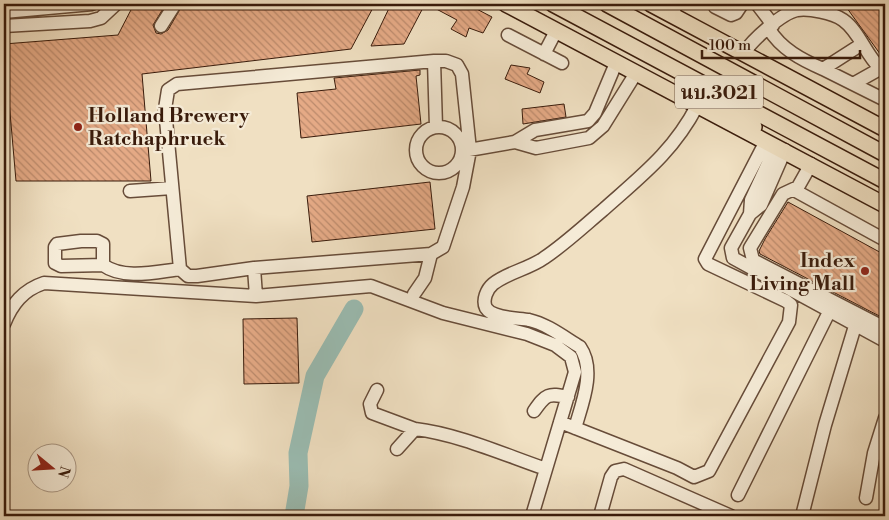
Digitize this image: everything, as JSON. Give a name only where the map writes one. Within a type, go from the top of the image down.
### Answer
[{"type":"main road","name":"นบ.3021","points":[[506,4],[697,106],[779,147],[885,205]]},
{"type":"main road","name":"นบ.3021","points":[[553,4],[885,181]]},
{"type":"main road","name":"นบ.3021","points":[[607,4],[885,154]]},
{"type":"main road","name":"นบ.3021","points":[[654,4],[674,8],[744,53],[885,129]]},
{"type":"main road","points":[[686,75],[709,96],[779,147]]},
{"type":"street","points":[[4,12],[92,4]]},
{"type":"street","points":[[4,26],[101,18],[116,4]]},
{"type":"street","points":[[161,26],[175,4]]},
{"type":"street","points":[[714,4],[715,7],[731,14],[736,13],[742,4]]},
{"type":"street","points":[[757,4],[771,27],[774,38],[789,50],[885,100]]},
{"type":"street","points":[[64,6],[68,22]]},
{"type":"street","points":[[744,53],[748,46],[771,27],[795,11],[819,13],[843,20],[883,67]]},
{"type":"street","points":[[544,54],[556,31]]},
{"type":"street","points":[[508,36],[562,63]]},
{"type":"street","points":[[823,69],[862,44]]},
{"type":"street","points":[[434,61],[436,127]]},
{"type":"street","points":[[434,61],[453,62],[460,69],[466,150],[463,187],[447,238],[443,247],[431,254],[254,268],[196,276],[188,276],[180,268],[165,109],[166,97],[172,86],[434,61]]},
{"type":"street","points":[[466,150],[451,130],[436,127],[424,132],[417,143],[416,156],[423,167],[435,173],[448,172],[458,163],[466,150],[515,142],[535,130],[588,121],[595,113],[616,63]]},
{"type":"street","points":[[853,84],[883,67]]},
{"type":"street","points":[[872,93],[883,67]]},
{"type":"street","points":[[515,142],[536,148],[589,138],[603,126],[636,73]]},
{"type":"street","points":[[489,318],[484,300],[493,284],[543,259],[565,243],[666,154],[684,129],[697,106]]},
{"type":"street","points":[[779,147],[761,205],[750,214],[731,248],[733,258],[885,341]]},
{"type":"street","points":[[560,422],[677,468],[694,477],[709,471],[789,322],[792,310],[786,301],[708,264],[705,259],[779,147]]},
{"type":"street","points":[[811,164],[800,184],[794,190],[783,194],[750,248],[753,260],[885,328]]},
{"type":"street","points":[[130,191],[172,188]]},
{"type":"street","points":[[794,190],[885,240]]},
{"type":"street","points":[[414,294],[425,278],[431,254]]},
{"type":"street","points":[[103,265],[112,272],[134,274],[180,268]]},
{"type":"street","points":[[254,268],[256,296]]},
{"type":"street","points":[[4,324],[10,309],[19,299],[31,287],[44,283],[256,296],[371,286],[459,318],[531,320],[580,347],[584,352],[588,374],[575,428]]},
{"type":"street","points":[[738,495],[829,312]]},
{"type":"street","points":[[489,318],[555,345],[568,354],[575,372],[532,516]]},
{"type":"street","points":[[802,516],[825,425],[855,326]]},
{"type":"street","points":[[377,390],[370,404],[369,409],[372,413],[415,429],[449,437],[546,468]]},
{"type":"street","points":[[534,411],[547,395],[568,397]]},
{"type":"street","points":[[866,498],[874,453],[885,418]]},
{"type":"street","points":[[397,449],[415,429]]},
{"type":"street","points":[[600,516],[611,477],[615,471],[619,470],[631,471],[708,511],[732,516]]},
{"type":"building","name":"Holland Brewery Ratchaphruek","points":[[134,4],[166,4],[153,25],[156,33],[161,34],[168,30],[183,4],[375,4],[351,49],[142,74],[151,181],[16,181],[4,44],[118,35]]},
{"type":"building","points":[[391,4],[425,4],[404,44],[371,46]]},
{"type":"building","points":[[427,4],[467,4],[492,17],[483,33],[469,28],[466,37],[451,29],[457,20]]},
{"type":"building","points":[[844,4],[879,4],[885,13],[885,58],[883,58]]},
{"type":"building","points":[[511,65],[530,68],[527,74],[544,82],[540,93],[505,79]]},
{"type":"building","points":[[420,70],[420,75],[416,76],[421,124],[301,138],[297,93],[336,89],[334,78]]},
{"type":"building","points":[[564,104],[566,117],[523,124],[522,109]]},
{"type":"building","points":[[430,182],[435,229],[312,242],[307,196]]},
{"type":"building","points":[[788,202],[885,255],[885,319],[760,254],[759,251],[765,239]]},
{"type":"building","points":[[297,318],[299,383],[244,384],[243,319]]},
{"type":"waterway","points":[[294,516],[299,486],[298,453],[315,376],[354,309]]},
{"type":"place","name":"Holland Brewery Ratchaphruek","points":[[78,127]]},
{"type":"place","name":"Index Living Mall","points":[[865,271]]}]
